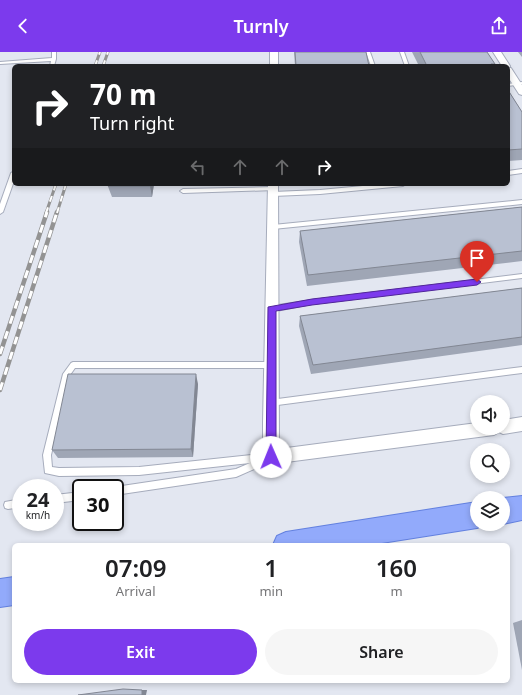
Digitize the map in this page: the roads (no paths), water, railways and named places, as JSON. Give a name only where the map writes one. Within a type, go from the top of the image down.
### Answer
[{"type":"main road","points":[[510,510],[522,508]]},
{"type":"main road","points":[[299,543],[470,516]]},
{"type":"main road","points":[[0,593],[12,591]]},
{"type":"street","points":[[274,52],[274,64]]},
{"type":"street","points":[[497,52],[505,64]]},
{"type":"street","points":[[510,74],[517,86]]},
{"type":"street","points":[[273,189],[270,365],[271,457],[470,431]]},
{"type":"street","points":[[510,426],[522,424]]},
{"type":"lane","points":[[53,64],[54,52]]},
{"type":"lane","points":[[368,52],[372,64]]},
{"type":"lane","points":[[402,52],[406,64]]},
{"type":"lane","points":[[0,63],[54,59]]},
{"type":"lane","points":[[510,173],[522,171]]},
{"type":"lane","points":[[0,212],[12,179]]},
{"type":"lane","points":[[183,191],[273,189],[320,192],[382,186]]},
{"type":"lane","points":[[272,227],[522,202]]},
{"type":"lane","points":[[271,309],[312,302],[522,276]]},
{"type":"lane","points":[[270,365],[72,365],[67,374],[47,455],[48,470],[59,472],[139,472],[271,457]]},
{"type":"lane","points":[[270,403],[522,370]]},
{"type":"lane","points":[[124,490],[236,473],[271,457]]},
{"type":"lane","points":[[8,505],[12,504]]},
{"type":"railway","points":[[96,64],[100,52]]},
{"type":"railway","points":[[104,64],[108,52]]},
{"type":"railway","points":[[46,213],[55,186]]},
{"type":"railway","points":[[57,213],[65,186]]},
{"type":"railway","points":[[0,354],[47,212]]},
{"type":"railway","points":[[0,390],[57,212]]}]
